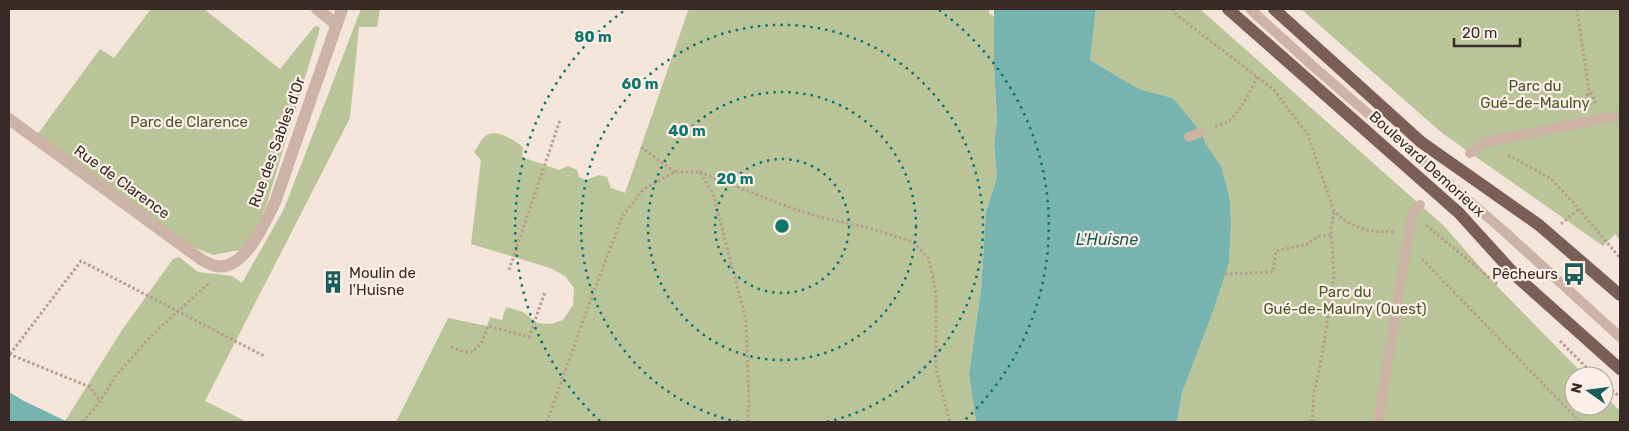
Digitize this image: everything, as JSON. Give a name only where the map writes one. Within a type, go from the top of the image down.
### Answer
[{"type":"main road","name":"Boulevard Demorieux","points":[[1228,9],[1460,213],[1517,277],[1620,369]]},
{"type":"main road","name":"Boulevard Demorieux","points":[[1274,9],[1422,142],[1539,225],[1620,295]]},
{"type":"street","points":[[317,9],[336,24]]},
{"type":"street","name":"Rue des Sables d'Or","points":[[219,267],[231,264],[243,256],[260,232],[275,202],[342,9]]},
{"type":"street","name":"Rue de Clarence","points":[[9,119],[187,250],[202,260],[219,267]]},
{"type":"lane","points":[[1250,9],[1314,67],[1506,232],[1620,337]]},
{"type":"lane","points":[[1470,153],[1486,142],[1620,115]]},
{"type":"lane","points":[[1189,137],[1201,132]]},
{"type":"lane","points":[[1378,422],[1412,214],[1420,205]]},
{"type":"path","points":[[1172,9],[1178,16],[1273,89],[1308,135],[1334,212],[1331,235],[1334,286],[1314,392],[1312,422]]},
{"type":"path","points":[[1577,9],[1592,120]]},
{"type":"path","points":[[1227,122],[1247,97],[1257,77]]},
{"type":"path","points":[[509,270],[560,120]]},
{"type":"path","points":[[1486,142],[1550,178],[1580,209],[1620,258]]},
{"type":"path","points":[[642,147],[675,172]]},
{"type":"path","points":[[547,422],[623,215],[644,189],[675,172],[700,172],[816,216],[873,229],[913,242],[929,259],[936,292],[936,369],[950,422]]},
{"type":"path","points":[[700,172],[712,194],[746,320],[749,408],[746,422]]},
{"type":"path","points":[[1565,220],[1580,209]]},
{"type":"path","points":[[1334,212],[1341,219],[1361,229],[1409,231]]},
{"type":"path","points":[[1412,214],[1505,291]]},
{"type":"path","points":[[1226,274],[1274,272],[1276,251],[1308,244],[1318,236],[1331,235]]},
{"type":"path","points":[[1407,244],[1580,422]]},
{"type":"path","points":[[100,401],[90,387],[10,354],[81,261],[264,356]]},
{"type":"path","points":[[83,422],[100,401],[115,377],[152,335],[211,282],[219,267]]},
{"type":"path","points":[[451,347],[464,352],[473,352],[482,342],[488,326],[529,337],[545,292]]},
{"type":"green space","name":"Parc de Clarence","points":[[151,9],[204,9],[280,69],[314,27],[320,28],[267,203],[255,232],[240,250],[213,255],[193,247],[37,135],[100,49],[114,58]]},
{"type":"green space","points":[[361,9],[380,9],[377,27],[359,27],[350,118],[205,401],[247,422],[65,421],[122,330],[173,259],[179,257],[198,272],[232,276],[242,283],[284,209]]},
{"type":"green space","points":[[691,9],[989,9],[989,13],[994,17],[997,120],[994,145],[997,177],[986,212],[981,289],[969,374],[976,422],[396,422],[448,318],[487,326],[490,317],[502,320],[506,307],[523,312],[537,323],[551,324],[563,320],[573,305],[574,288],[565,276],[550,268],[471,244],[481,160],[474,152],[483,138],[493,133],[504,135],[523,147],[522,157],[559,170],[568,166],[577,170],[579,177],[586,180],[599,175],[607,177],[611,188],[625,193],[688,11]]},
{"type":"green space","name":"Parc du Gué-de-Maulny (Ouest)","points":[[1096,9],[1200,9],[1444,226],[1496,285],[1575,366],[1564,366],[1564,416],[1614,416],[1614,405],[1620,411],[1620,422],[1177,422],[1182,393],[1229,263],[1231,224],[1230,201],[1226,183],[1221,166],[1206,144],[1201,132],[1173,98],[1139,89],[1090,60]]},
{"type":"green space","name":"Parc du Gué-de-Maulny","points":[[1301,9],[1620,9],[1620,240],[1615,234],[1603,246],[1442,133]]},
{"type":"water","name":"L'Huisne","points":[[994,9],[1096,9],[1090,60],[1139,89],[1173,98],[1201,132],[1206,144],[1221,166],[1230,201],[1229,263],[1182,393],[1177,422],[976,422],[969,374],[981,289],[986,212],[997,177],[994,145],[997,120],[994,68]]},
{"type":"water","points":[[9,392],[24,401],[68,422],[9,422]]},
{"type":"place","name":"Pêcheurs","points":[[1574,274]]},
{"type":"place","name":"Moulin de l'Huisne","points":[[333,282]]}]
